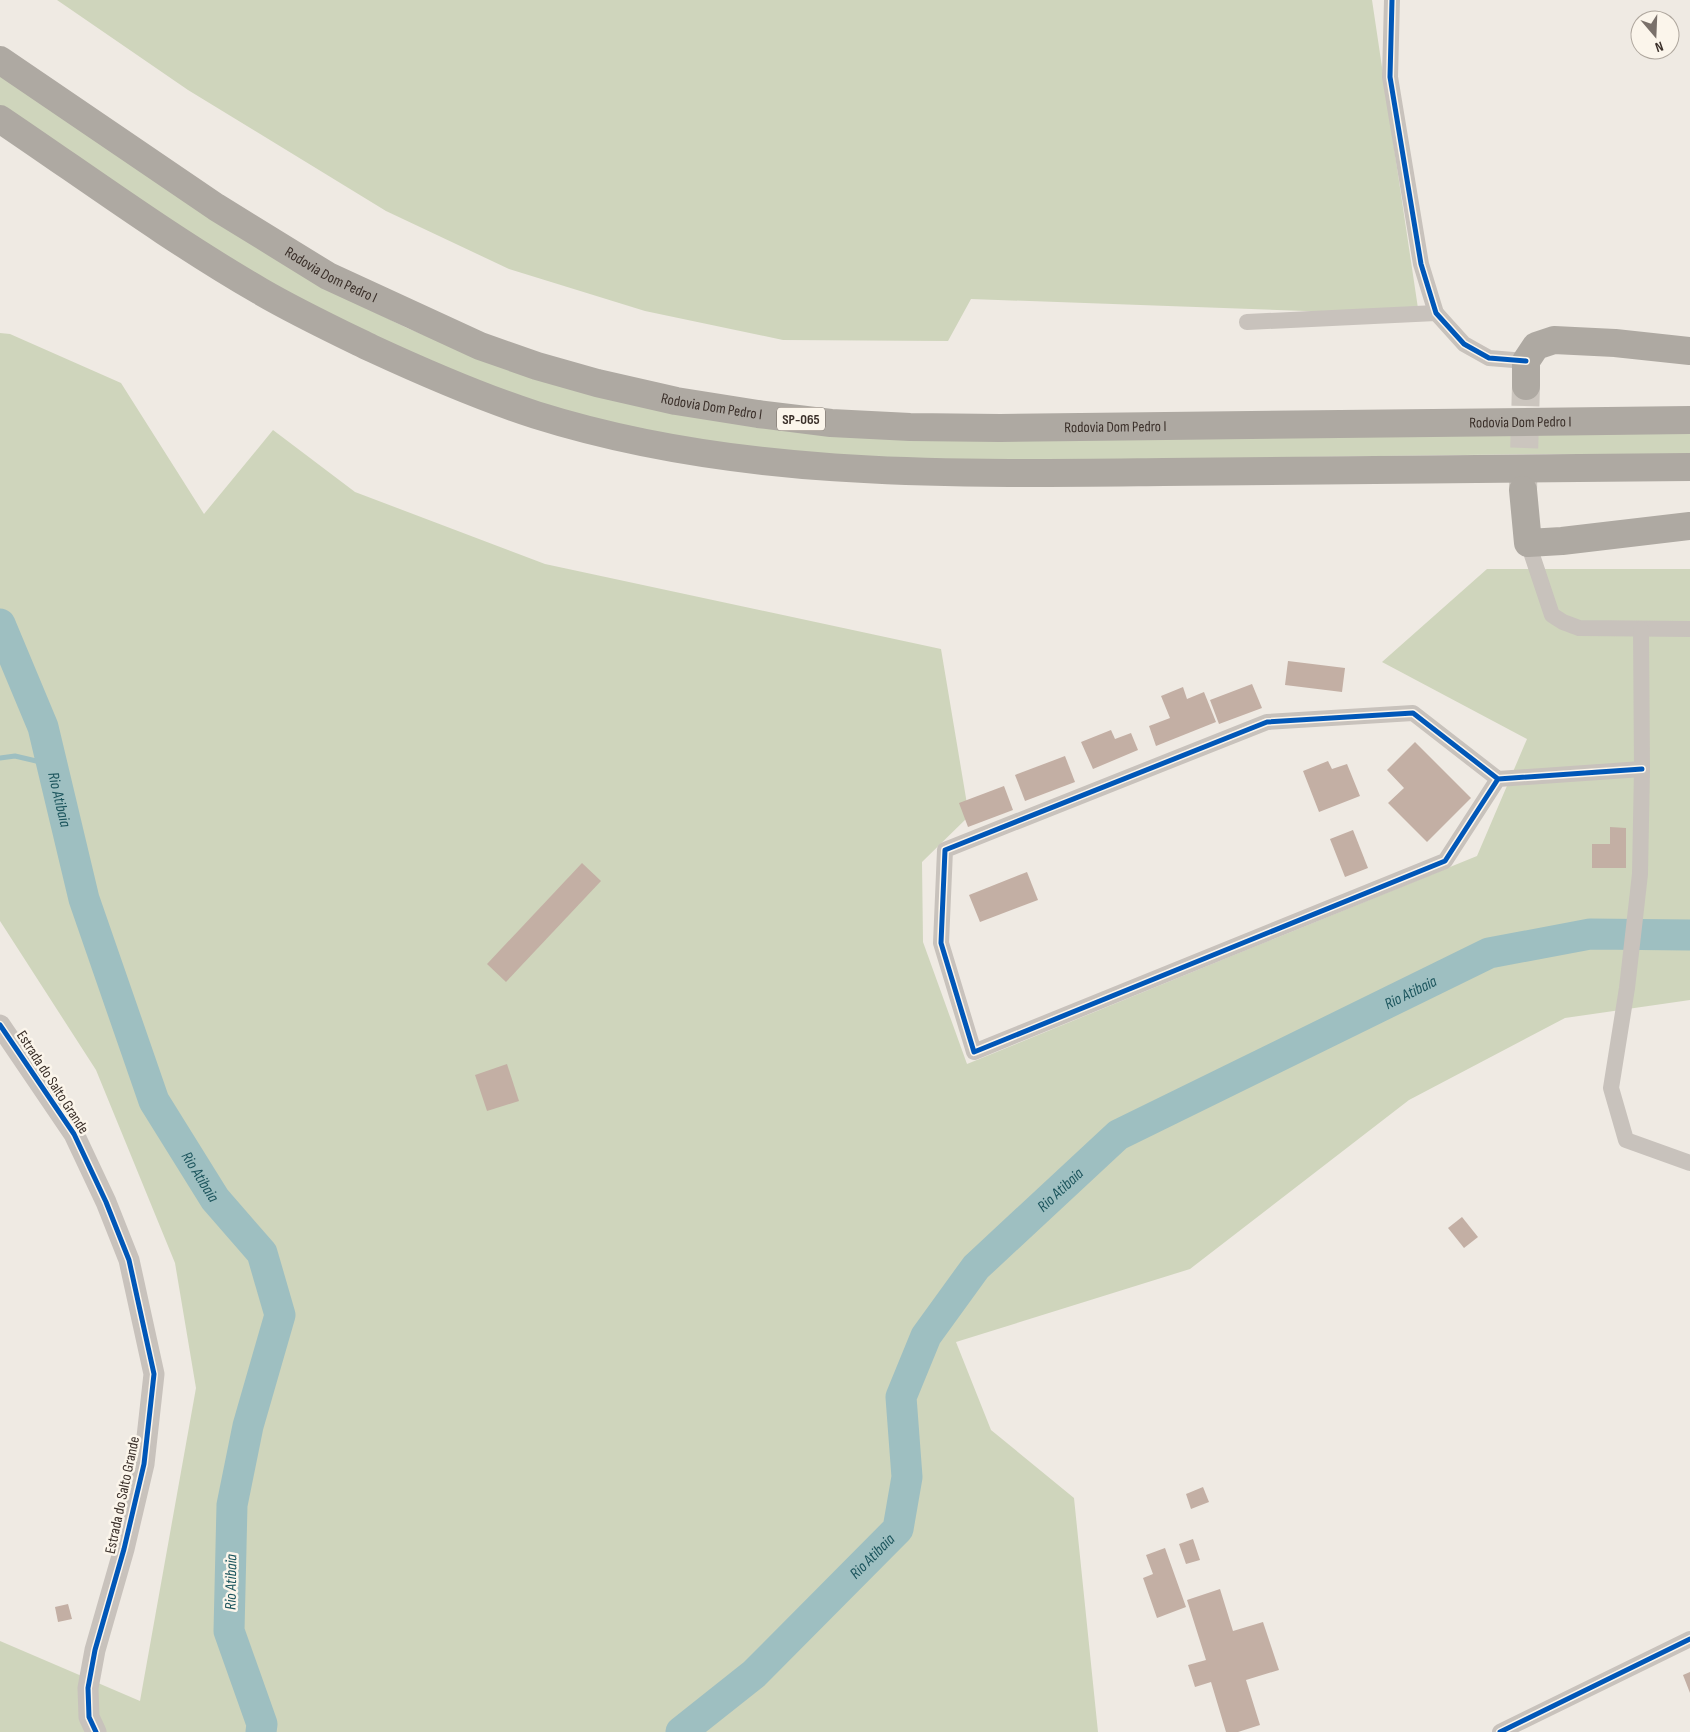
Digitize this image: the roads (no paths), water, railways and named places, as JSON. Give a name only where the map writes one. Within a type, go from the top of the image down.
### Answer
[{"type":"highway","name":"Rodovia Dom Pedro I","points":[[0,60],[216,207],[328,276],[480,346],[597,384],[676,401],[831,423],[910,427],[1000,428],[1690,420]]},
{"type":"highway","points":[[0,119],[191,248],[262,292],[327,327],[462,387],[536,414],[618,437],[691,452],[776,463],[853,469],[995,473],[1690,467]]},
{"type":"highway","points":[[1526,373],[1536,346],[1554,340],[1615,343],[1690,351]]},
{"type":"highway","points":[[1523,490],[1528,543],[1562,541],[1690,526]]},
{"type":"street","points":[[1392,0],[1390,77],[1421,264],[1436,314],[1464,344],[1489,358],[1526,373]]},
{"type":"street","points":[[1247,322],[1436,314]]},
{"type":"street","points":[[1528,543],[1552,615],[1563,622],[1579,628],[1690,629]]},
{"type":"street","points":[[1641,629],[1642,769],[1640,874],[1627,988],[1611,1088],[1626,1140],[1690,1163]]},
{"type":"street","points":[[1498,779],[1445,861],[974,1052],[941,943],[945,850],[1267,722],[1413,714],[1498,779],[1642,769]]},
{"type":"street","name":"Estrada do Salto Grande","points":[[0,1026],[74,1134],[106,1202],[129,1260],[154,1374],[144,1464],[124,1549],[95,1650],[88,1688],[89,1717],[96,1732]]},
{"type":"street","points":[[1500,1732],[1690,1639]]},
{"type":"waterway","name":"Rio Atibaia","points":[[0,624],[43,727],[84,899],[154,1101],[215,1199],[262,1253],[280,1315],[248,1426],[232,1505],[229,1631],[262,1724],[261,1732]]},
{"type":"waterway","points":[[0,758],[15,756],[53,765]]},
{"type":"waterway","name":"Rio Atibaia","points":[[681,1732],[754,1674],[898,1529],[907,1477],[901,1397],[926,1336],[976,1267],[1118,1135],[1489,953],[1590,934],[1690,935]]},
{"type":"tunnel","points":[[1523,490],[1526,386]]}]
